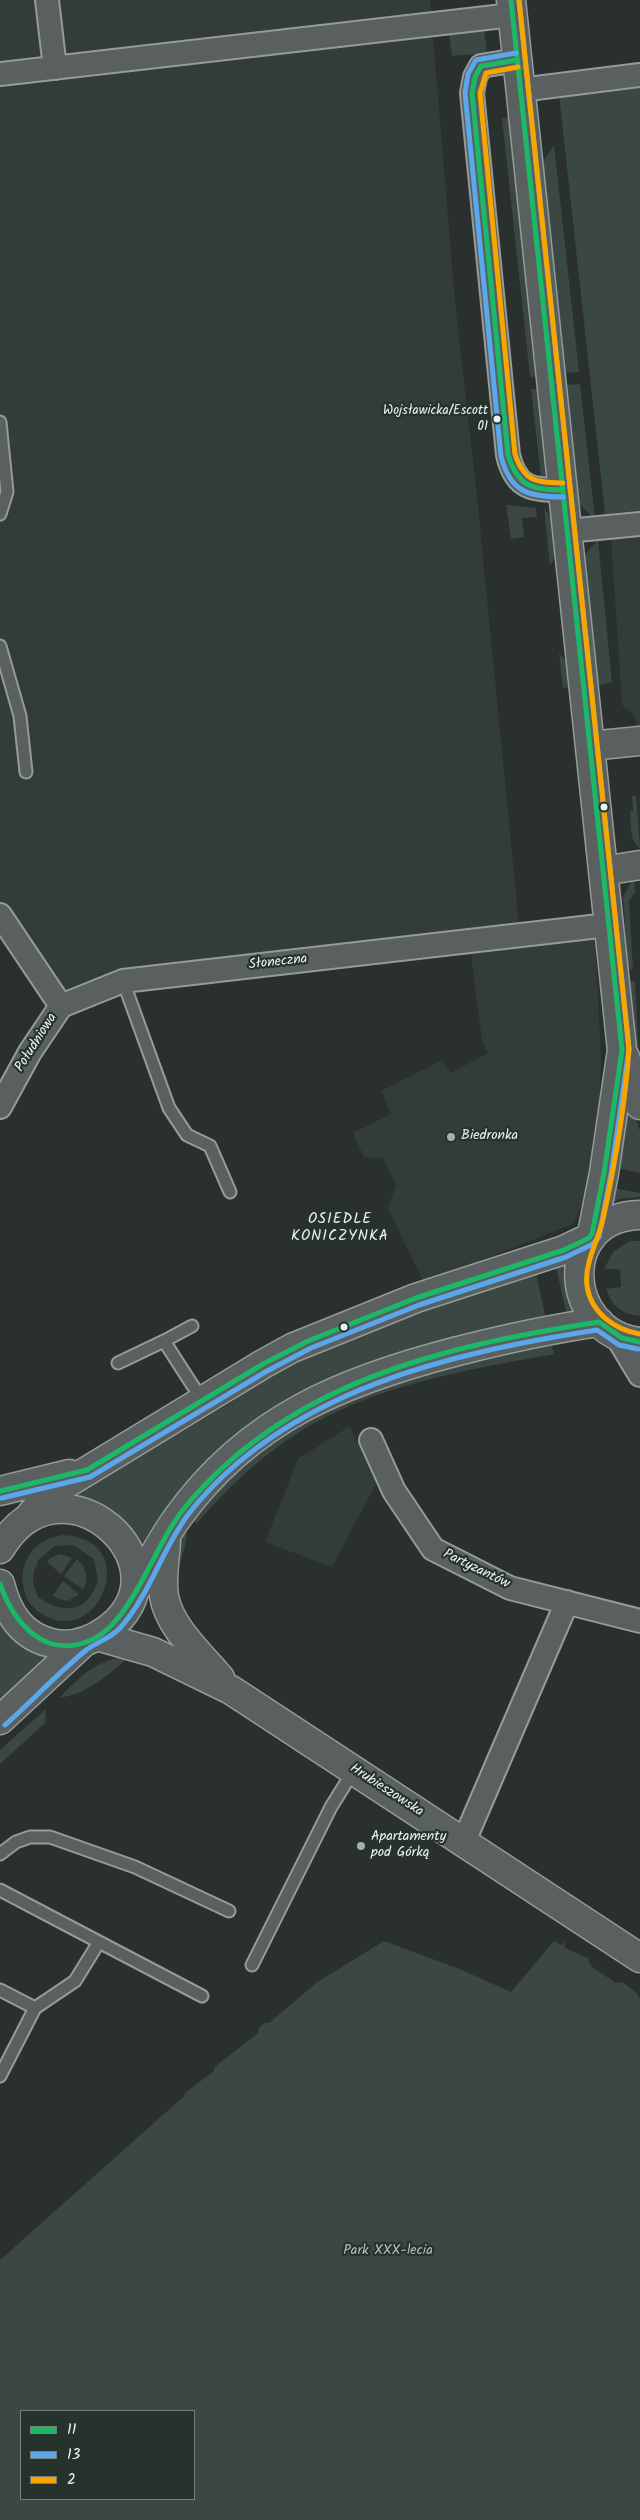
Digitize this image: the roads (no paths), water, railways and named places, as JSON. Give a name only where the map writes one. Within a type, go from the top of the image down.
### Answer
[{"type":"street","points":[[47,0],[55,68]]},
{"type":"street","points":[[0,74],[511,8],[622,1050],[640,1105]]},
{"type":"street","points":[[517,60],[481,66],[475,77],[472,93],[508,455],[516,478],[530,488],[563,490]]},
{"type":"street","points":[[520,90],[640,75]]},
{"type":"street","points":[[567,532],[640,524]]},
{"type":"street","points":[[590,746],[640,740]]},
{"type":"street","points":[[603,871],[640,866]]},
{"type":"street","points":[[0,915],[61,1006]]},
{"type":"street","name":"Słoneczna","points":[[61,1006],[124,981],[608,925]]},
{"type":"street","name":"Południowa","points":[[0,1107],[30,1052],[61,1006]]},
{"type":"street","points":[[622,1050],[604,1173],[581,1267],[580,1286],[585,1305],[618,1333],[640,1375]]},
{"type":"street","points":[[0,1549],[12,1532],[50,1494],[263,1364],[308,1341],[395,1306],[564,1250],[590,1236],[612,1220],[640,1215]]},
{"type":"street","points":[[0,1720],[90,1640],[118,1620],[167,1533],[194,1496],[233,1457],[283,1418],[325,1395],[364,1379],[426,1359],[520,1335],[618,1333]]},
{"type":"street","name":"Partyzantów","points":[[371,1440],[394,1491],[434,1549],[510,1588],[640,1621]]},
{"type":"street","points":[[0,1492],[87,1470]]},
{"type":"street","points":[[0,1507],[29,1517],[45,1511],[66,1509],[88,1512],[105,1522],[116,1531],[128,1549],[134,1570],[135,1592],[167,1636],[231,1690]]},
{"type":"street","points":[[167,1533],[163,1579],[164,1596],[170,1613],[177,1626],[231,1690]]},
{"type":"street","points":[[0,1584],[10,1612],[27,1632],[35,1637],[55,1644],[90,1640],[153,1652],[231,1690]]},
{"type":"street","points":[[464,1841],[567,1602]]},
{"type":"street","name":"Hrubieszowska","points":[[231,1690],[640,1958]]},
{"type":"lane","points":[[0,422],[8,492],[0,514]]},
{"type":"lane","points":[[0,646],[20,716],[26,772]]},
{"type":"lane","points":[[124,981],[169,1108],[187,1135],[210,1146],[230,1192]]},
{"type":"lane","points":[[118,1363],[192,1326]]},
{"type":"lane","points":[[164,1341],[202,1400]]},
{"type":"lane","points":[[252,1965],[331,1807],[354,1770]]},
{"type":"lane","points":[[0,1854],[16,1842],[30,1837],[50,1837],[135,1867],[229,1911]]},
{"type":"lane","points":[[0,1890],[202,1996]]},
{"type":"lane","points":[[0,2076],[35,2008],[75,1982],[100,1942]]},
{"type":"lane","points":[[0,1990],[35,2008]]},
{"type":"place","name":"Wojsławicka/Escott 01","points":[[497,419]]},
{"type":"place","name":"Biedronka","points":[[451,1137]]},
{"type":"place","name":"Apartamenty pod Górką","points":[[361,1846]]},
{"type":"district","name":"OSIEDLE KONICZYNKA","points":[[340,1228]]},
{"type":"park label","name":"Park XXX-lecia","points":[[388,2252]]}]
